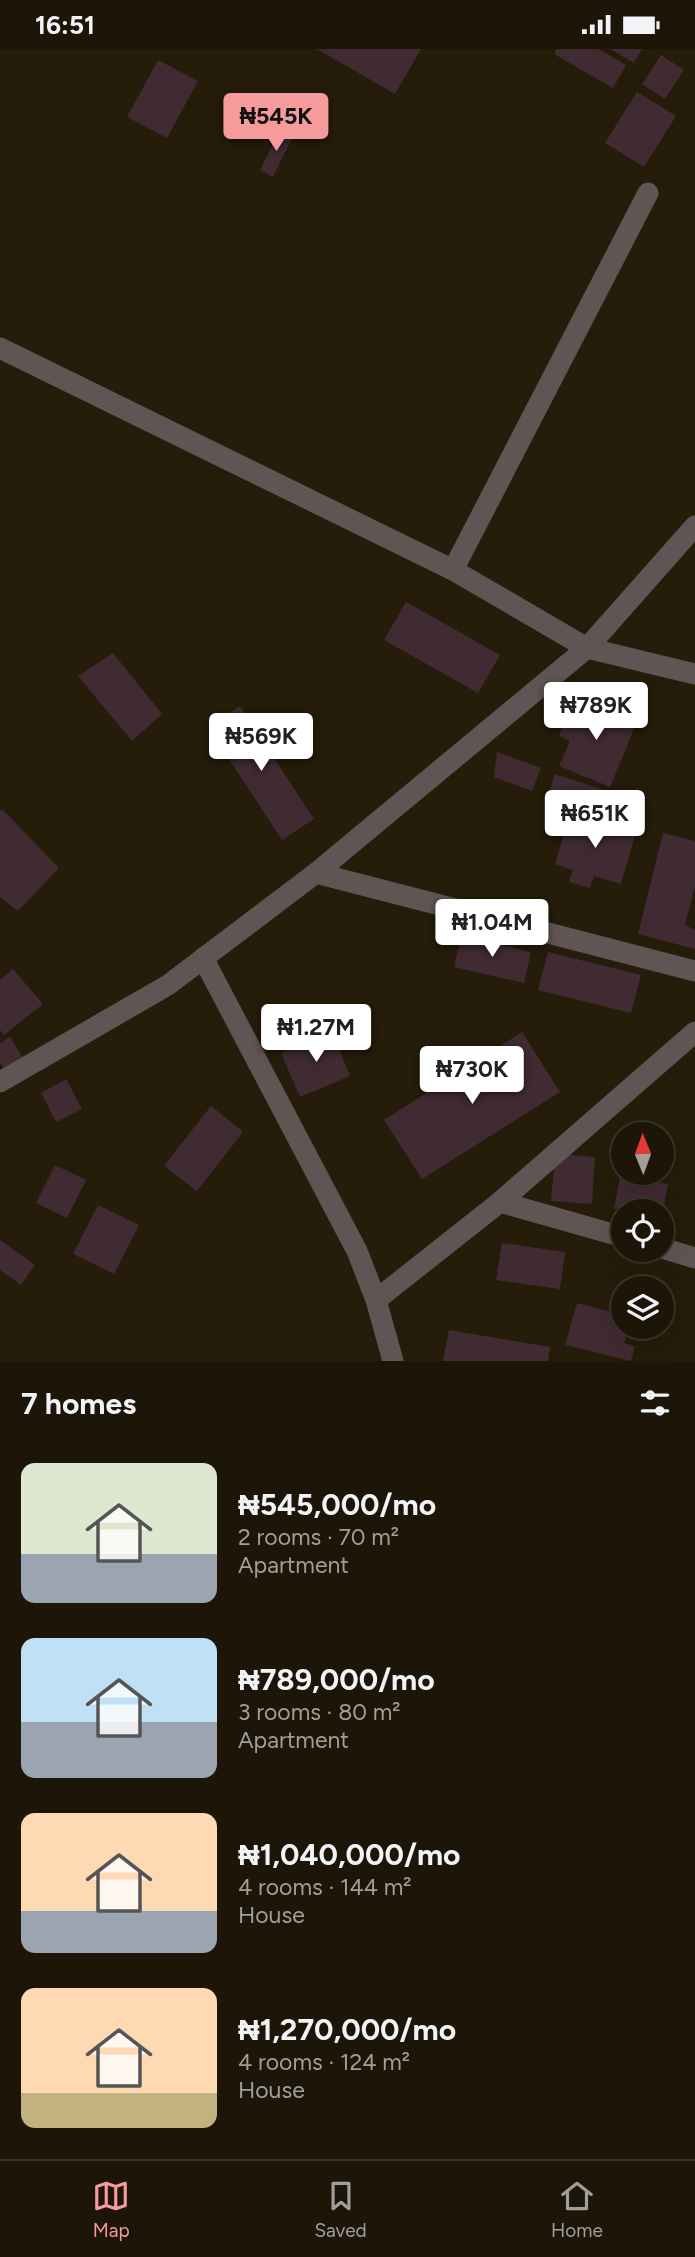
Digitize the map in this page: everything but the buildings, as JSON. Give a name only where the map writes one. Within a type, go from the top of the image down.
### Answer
[{"type":"street","points":[[453,570],[648,193]]},
{"type":"street","points":[[0,348],[453,570],[587,647],[695,674]]},
{"type":"street","points":[[0,1082],[168,985],[316,873],[587,647],[695,526]]},
{"type":"street","points":[[316,873],[695,971]]},
{"type":"street","points":[[203,958],[357,1251],[376,1300],[393,1361]]},
{"type":"street","points":[[376,1300],[500,1202],[695,1032]]},
{"type":"street","points":[[500,1202],[611,1234]]},
{"type":"street","points":[[674,1252],[695,1258]]}]
